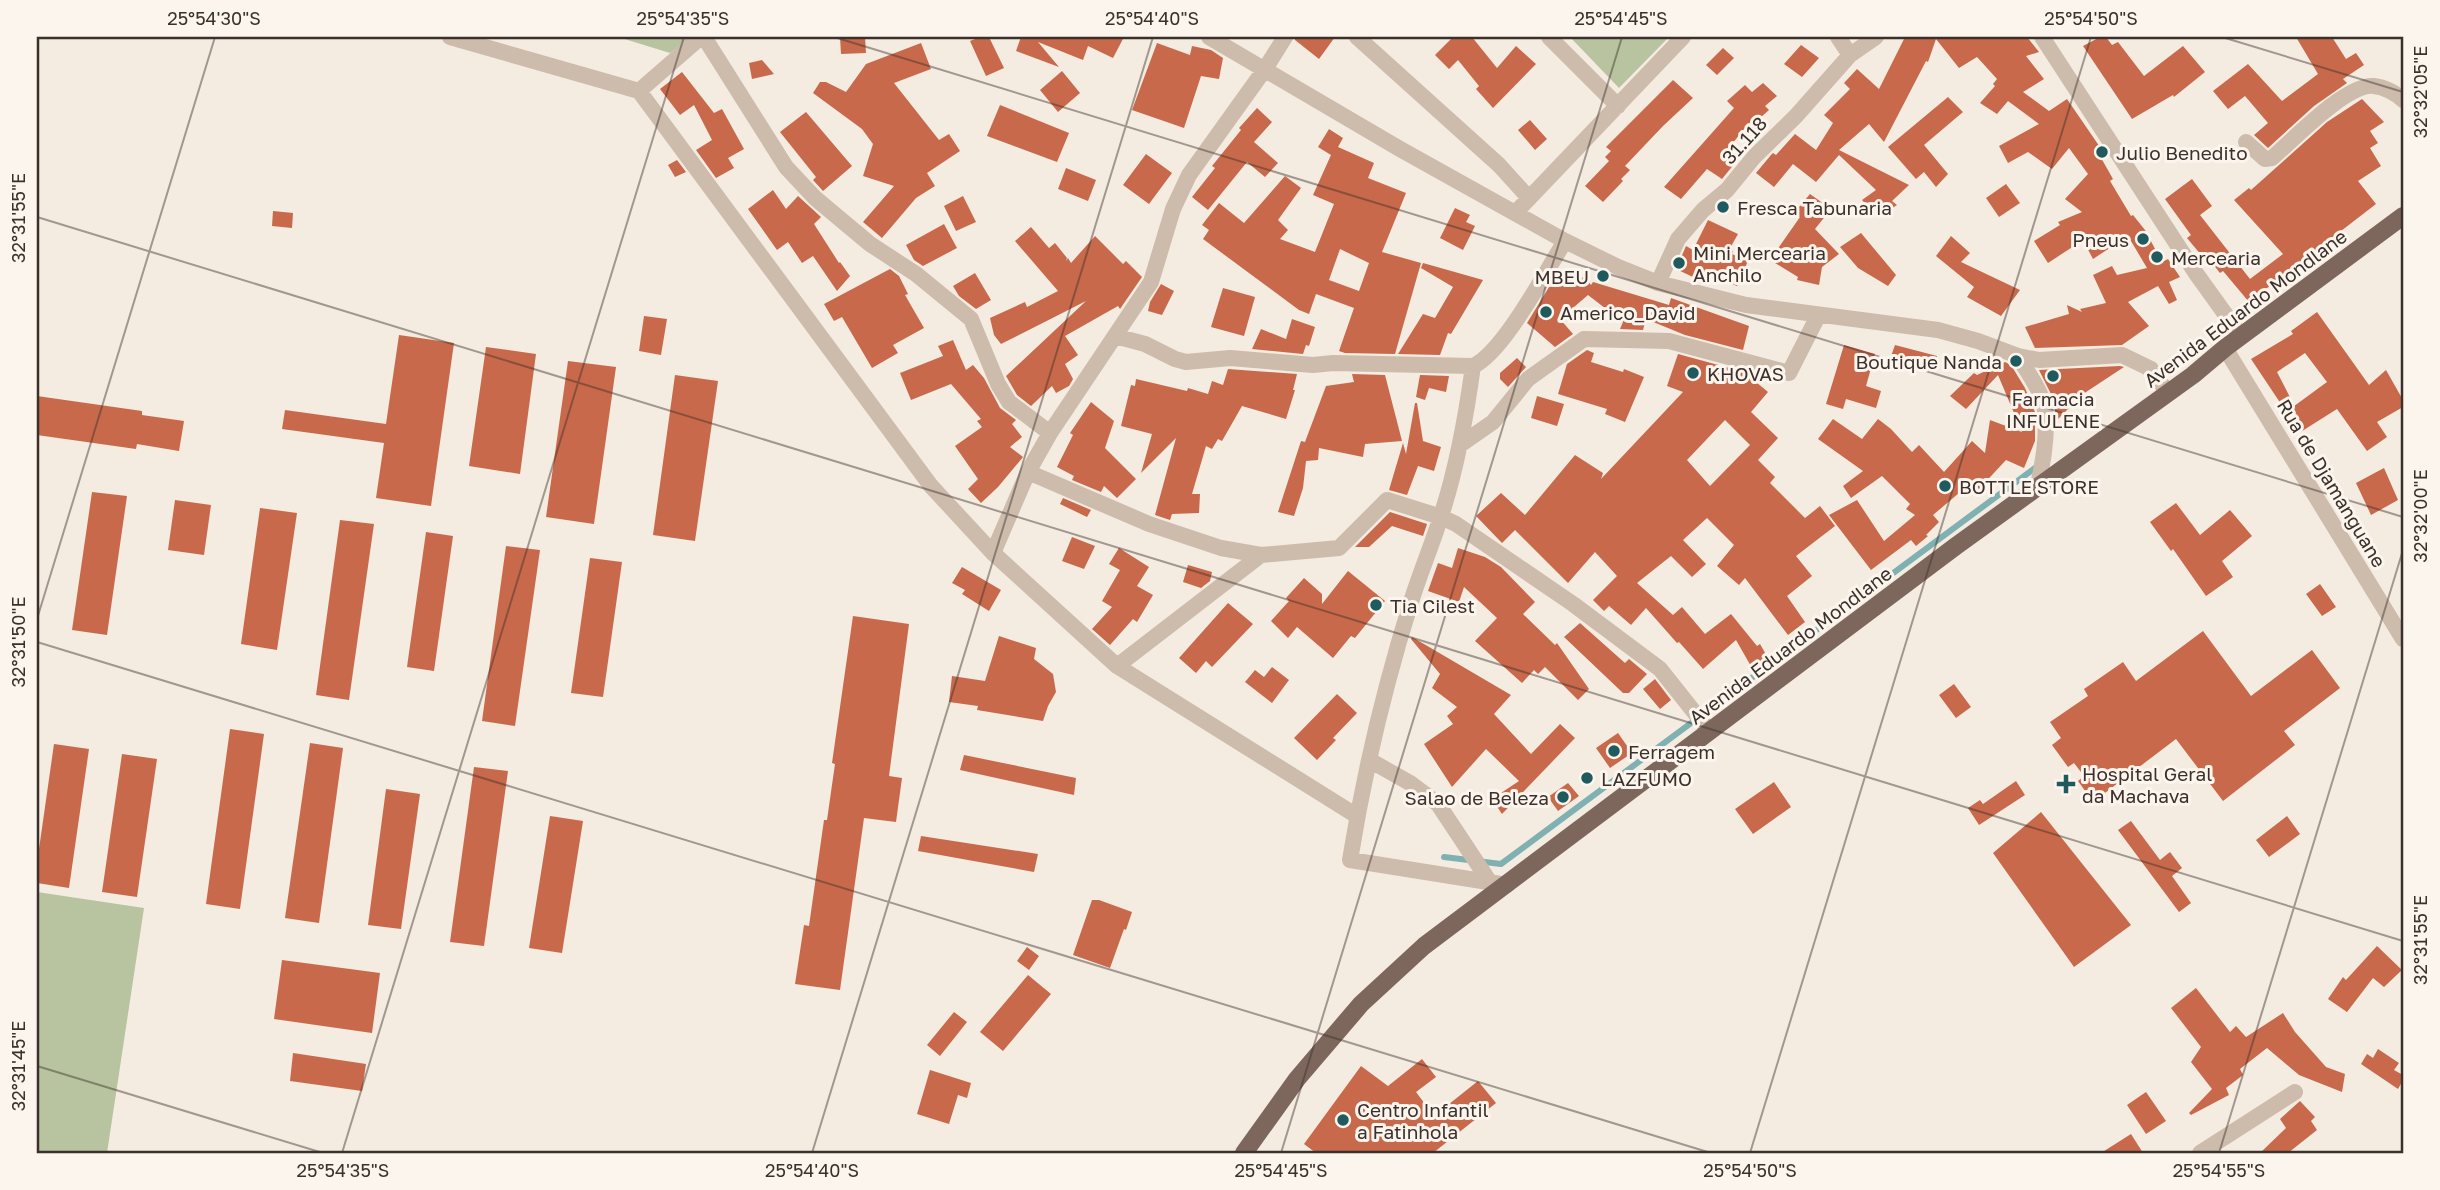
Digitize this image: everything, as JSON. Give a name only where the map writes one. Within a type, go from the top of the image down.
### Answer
[{"type":"main road","name":"Avenida Eduardo Mondlane","points":[[1244,1153],[1297,1079],[1361,1004],[1424,946],[1499,885],[1710,732],[1956,546],[2403,218]]},
{"type":"street","points":[[450,37],[639,91],[931,486],[993,554],[1116,666],[1357,816]]},
{"type":"street","points":[[639,91],[702,37],[786,167],[815,198],[870,244],[916,274],[971,319],[998,384],[1009,402],[1050,433]]},
{"type":"street","points":[[1209,37],[1388,143],[1565,240],[1618,267],[1658,283],[1746,305],[1938,330],[2018,356],[2039,360],[2122,355],[2151,369],[2168,393]]},
{"type":"street","points":[[993,554],[1028,472],[1050,433],[1151,282],[1172,209],[1189,174],[1285,37]]},
{"type":"street","points":[[1357,37],[1499,165],[1528,197]]},
{"type":"street","points":[[1549,37],[1618,106]]},
{"type":"street","points":[[1516,212],[1683,37]]},
{"type":"street","points":[[1838,37],[1850,55]]},
{"type":"street","name":"31.118","points":[[1658,283],[1678,239],[1703,210],[1727,190],[1754,156],[1796,116],[1850,55],[1876,37]]},
{"type":"street","points":[[2043,37],[2195,272],[2241,336]]},
{"type":"street","points":[[2246,142],[2259,156],[2272,158],[2321,113],[2354,90],[2372,85],[2392,92],[2403,100]]},
{"type":"street","points":[[1115,336],[1145,344],[1186,362],[1230,358],[1313,365],[1333,363],[1473,366],[1483,362],[1502,338],[1565,240]]},
{"type":"street","points":[[1460,444],[1493,422],[1528,379],[1584,339],[1669,341],[1789,373],[1818,316]]},
{"type":"street","name":"Rua de Djamanguane","points":[[2225,348],[2400,628]]},
{"type":"street","points":[[2018,356],[2041,396],[2045,410],[2043,464],[2037,489]]},
{"type":"street","points":[[1473,366],[1460,444],[1441,517],[1410,602],[1392,665],[1357,816],[1350,860],[1499,885]]},
{"type":"street","points":[[1028,472],[1162,529],[1221,548],[1261,555],[1339,548],[1387,500],[1441,517],[1457,524],[1573,604],[1660,669],[1710,732]]},
{"type":"street","points":[[1116,666],[1261,555]]},
{"type":"street","points":[[1371,761],[1410,783],[1438,804],[1483,869],[1499,885]]},
{"type":"street","points":[[2200,1153],[2295,1092]]},
{"type":"green space","points":[[618,37],[692,37],[670,53]]},
{"type":"green space","points":[[1570,37],[1669,37],[1619,88]]},
{"type":"green space","points":[[37,892],[144,908],[107,1153],[37,1153]]},
{"type":"building","points":[[840,37],[865,37],[866,53],[841,54]]},
{"type":"building","points":[[989,37],[1004,68],[986,76],[970,41]]},
{"type":"building","points":[[1021,37],[1124,37],[1113,58],[1088,46],[1083,60],[1038,42],[1059,67],[1016,51]]},
{"type":"building","points":[[1295,37],[1335,37],[1319,59],[1295,40]]},
{"type":"building","points":[[1453,37],[1472,37],[1497,68],[1516,46],[1536,64],[1493,108],[1476,89],[1479,86],[1458,60],[1449,69],[1435,55]]},
{"type":"building","points":[[1905,37],[2027,37],[2039,52],[2026,56],[2044,79],[2023,92],[2049,111],[2067,99],[2104,153],[2100,156],[2113,179],[2110,181],[2131,216],[2133,215],[2145,230],[2162,262],[2168,259],[2180,277],[2169,282],[2177,300],[2169,304],[2158,286],[2128,302],[2149,326],[2122,345],[2035,348],[2025,327],[2069,314],[2067,305],[2082,312],[2080,309],[2106,303],[2093,275],[2112,266],[2117,275],[2147,268],[2128,236],[2093,259],[2083,240],[2048,263],[2034,241],[2060,225],[2058,222],[2082,212],[2065,199],[2088,174],[2069,148],[2052,169],[2028,152],[2008,163],[1999,146],[2039,124],[2008,101],[1997,114],[1980,103],[1995,86],[1993,84],[1997,79],[1977,57],[1959,68],[1936,39],[1928,62],[1926,61],[1884,142],[1869,124],[1839,150],[1909,185],[1892,201],[1897,205],[1878,218],[1862,200],[1876,190],[1839,155],[1816,182],[1793,164],[1774,187],[1756,173],[1773,153],[1776,155],[1795,134],[1816,150],[1833,123],[1824,115],[1850,89],[1844,83],[1857,69],[1879,89]]},
{"type":"building","points":[[2100,37],[2106,37],[2112,45],[2118,42],[2144,76],[2183,46],[2205,72],[2174,97],[2173,95],[2132,119],[2083,46]]},
{"type":"building","points":[[2296,37],[2332,37],[2346,59],[2356,53],[2364,65],[2343,79],[2347,83],[2314,106],[2268,148],[2254,135],[2268,123],[2245,96],[2228,109],[2213,91],[2248,64],[2282,101],[2318,74]]},
{"type":"building","points":[[921,43],[931,69],[894,83],[939,140],[949,134],[960,151],[927,173],[935,186],[916,198],[882,238],[863,222],[894,186],[863,176],[873,144],[862,129],[813,93],[820,82],[826,82],[846,92],[866,64]]},
{"type":"building","points":[[1157,43],[1190,55],[1192,46],[1211,50],[1223,58],[1219,79],[1201,76],[1184,128],[1132,110]]},
{"type":"building","points":[[1801,45],[1819,58],[1802,77],[1784,64]]},
{"type":"building","points":[[1723,48],[1734,58],[1717,75],[1706,65]]},
{"type":"building","points":[[762,60],[774,74],[752,79],[749,63]]},
{"type":"building","points":[[1062,71],[1080,93],[1058,112],[1040,90]]},
{"type":"building","points":[[682,72],[714,113],[722,109],[744,149],[728,158],[734,168],[716,178],[696,150],[712,140],[694,105],[680,115],[660,89]]},
{"type":"building","points":[[1673,80],[1693,98],[1625,166],[1630,170],[1603,202],[1585,186],[1609,161],[1605,157],[1611,151],[1606,147]]},
{"type":"building","points":[[1763,83],[1777,96],[1765,106],[1769,110],[1752,125],[1749,123],[1723,155],[1735,163],[1722,179],[1707,169],[1681,199],[1664,187],[1734,108],[1727,101],[1745,85],[1752,92]]},
{"type":"building","points":[[1948,97],[1963,112],[1924,145],[1948,174],[1936,187],[1924,172],[1916,179],[1888,147]]},
{"type":"building","points":[[2362,99],[2384,122],[2370,131],[2378,143],[2370,148],[2381,166],[2358,181],[2376,204],[2249,302],[2223,271],[2220,273],[2205,254],[2202,256],[2187,238],[2191,235],[2165,199],[2192,179],[2212,206],[2200,215],[2250,279],[2283,254],[2234,200],[2249,188],[2251,190],[2327,122]]},
{"type":"building","points":[[1000,105],[1069,133],[1057,162],[987,136]]},
{"type":"building","points":[[1257,108],[1272,122],[1254,142],[1278,163],[1265,177],[1247,162],[1208,210],[1192,197],[1215,168],[1212,166],[1241,130],[1239,128]]},
{"type":"building","points":[[806,112],[852,166],[823,191],[813,180],[816,177],[780,132]]},
{"type":"building","points":[[1530,120],[1547,139],[1535,150],[1518,130]]},
{"type":"building","points":[[1329,129],[1343,138],[1338,147],[1374,163],[1368,178],[1406,193],[1382,252],[1421,263],[1395,354],[1339,351],[1354,308],[1316,294],[1309,314],[1299,310],[1203,239],[1209,230],[1202,225],[1219,203],[1244,223],[1285,176],[1301,188],[1278,220],[1288,230],[1280,239],[1315,252],[1334,204],[1313,195],[1331,155],[1318,147]],"holes":[[[1340,249],[1369,263],[1359,291],[1329,280]]]},
{"type":"building","points":[[1146,154],[1172,173],[1149,204],[1123,185]]},
{"type":"building","points":[[677,160],[686,172],[675,177],[668,165]]},
{"type":"building","points":[[1066,168],[1096,180],[1088,201],[1058,189]]},
{"type":"building","points":[[2006,184],[2020,203],[1999,217],[1986,198]]},
{"type":"building","points":[[773,190],[786,209],[798,196],[821,217],[814,224],[850,276],[837,291],[813,256],[802,263],[788,242],[777,250],[748,209]]},
{"type":"building","points":[[1810,194],[1831,209],[1815,229],[1839,254],[1822,267],[1819,285],[1797,280],[1798,277],[1770,260],[1800,217],[1794,213]]},
{"type":"building","points":[[963,196],[976,222],[956,231],[944,206]]},
{"type":"building","points":[[1455,208],[1470,215],[1466,222],[1475,226],[1463,250],[1440,238]]},
{"type":"building","points":[[273,211],[293,213],[292,228],[272,226]]},
{"type":"building","points":[[1708,220],[1738,234],[1729,250],[1748,261],[1737,286],[1699,270],[1695,278],[1676,269],[1686,246],[1693,250]]},
{"type":"building","points":[[944,224],[957,248],[923,266],[914,260],[906,245]]},
{"type":"building","points":[[1031,227],[1049,248],[1055,243],[1067,258],[1066,261],[1068,258],[1071,263],[1095,236],[1123,264],[1126,261],[1142,277],[1120,309],[1118,306],[1065,336],[1078,355],[1065,364],[1073,379],[1069,386],[1056,393],[1052,386],[1031,406],[1017,395],[1006,376],[1086,301],[1001,344],[994,335],[990,318],[1025,302],[1027,307],[1058,291],[1015,241]]},
{"type":"building","points":[[1861,233],[1896,275],[1888,286],[1858,268],[1840,247]]},
{"type":"building","points":[[1951,236],[1970,253],[1961,262],[2020,290],[2001,316],[1967,297],[1974,287],[1936,256]]},
{"type":"building","points":[[1423,263],[1483,280],[1451,334],[1448,333],[1440,355],[1398,354],[1423,314],[1435,318],[1453,287],[1421,268]]},
{"type":"building","points":[[890,269],[899,276],[908,294],[905,295],[924,328],[893,345],[898,353],[872,368],[842,317],[834,321],[824,304]]},
{"type":"building","points":[[975,273],[991,300],[976,309],[959,296],[953,286]]},
{"type":"building","points":[[1557,274],[1573,286],[1584,276],[1591,285],[1593,282],[1669,305],[1671,298],[1749,326],[1743,350],[1685,335],[1646,319],[1643,330],[1620,329],[1623,322],[1588,295],[1560,319],[1573,334],[1555,347],[1527,323]]},
{"type":"building","points":[[1161,284],[1174,291],[1162,315],[1148,311],[1150,302]]},
{"type":"building","points":[[1223,288],[1255,297],[1244,336],[1211,327]]},
{"type":"building","points":[[2317,312],[2369,385],[2386,370],[2403,400],[2403,407],[2377,422],[2387,437],[2367,451],[2337,409],[2299,433],[2286,412],[2327,382],[2305,353],[2277,372],[2294,405],[2285,410],[2251,359],[2293,334],[2291,331]]},
{"type":"building","points":[[644,316],[667,319],[661,355],[639,351]]},
{"type":"building","points":[[1292,319],[1315,327],[1309,346],[1306,345],[1303,354],[1252,349],[1261,329],[1286,339]]},
{"type":"building","points":[[399,335],[454,343],[431,506],[376,498],[384,443],[282,429],[285,410],[386,424]]},
{"type":"building","points":[[953,340],[966,370],[973,365],[984,378],[1000,408],[1016,420],[1012,424],[1022,437],[1010,447],[1023,457],[981,503],[968,489],[978,479],[955,446],[982,427],[977,421],[981,419],[951,384],[911,400],[900,373],[943,356],[938,346]]},
{"type":"building","points":[[1844,345],[1875,354],[1866,386],[1881,391],[1876,408],[1846,399],[1843,409],[1826,404]]},
{"type":"building","points":[[1895,345],[1937,356],[1933,372],[1890,359]]},
{"type":"building","points":[[486,347],[536,354],[520,474],[469,466]]},
{"type":"building","points":[[1587,350],[1594,353],[1591,362],[1623,372],[1624,369],[1644,377],[1625,422],[1605,414],[1607,409],[1558,394],[1567,364]]},
{"type":"building","points":[[1678,354],[1744,372],[1768,392],[1751,412],[1778,438],[1758,460],[1775,477],[1770,483],[1805,518],[1820,506],[1835,526],[1796,556],[1812,576],[1787,596],[1805,622],[1788,635],[1745,578],[1739,585],[1717,566],[1734,545],[1707,518],[1683,540],[1706,564],[1692,577],[1671,556],[1637,583],[1673,615],[1682,607],[1705,634],[1731,614],[1757,646],[1760,644],[1768,658],[1752,668],[1736,640],[1703,669],[1646,608],[1631,625],[1609,606],[1604,611],[1593,600],[1617,576],[1595,552],[1568,583],[1515,530],[1502,543],[1476,516],[1501,493],[1525,515],[1575,455],[1603,473],[1601,479],[1683,392],[1667,386]],"holes":[[[1725,420],[1750,445],[1710,486],[1687,460]]]},
{"type":"building","points":[[1517,358],[1526,367],[1508,387],[1500,379],[1500,373]]},
{"type":"building","points":[[568,361],[616,367],[594,524],[546,517]]},
{"type":"building","points":[[2005,362],[2011,365],[2025,388],[2035,412],[2035,441],[2024,468],[2006,460],[1979,489],[1972,482],[1933,515],[1939,522],[1926,535],[1928,536],[1916,546],[1911,540],[1871,570],[1829,515],[1857,500],[1884,541],[1915,515],[1906,509],[1910,504],[1882,476],[1851,498],[1843,486],[1863,471],[1818,439],[1833,419],[1862,439],[1878,419],[1912,452],[1919,445],[1944,472],[1972,441],[1985,453],[1990,420],[2022,432],[1998,375],[1966,409],[1950,396],[1974,373],[1977,375]]},
{"type":"building","points":[[2124,367],[2083,394],[2056,421],[2054,400],[2039,370]]},
{"type":"building","points":[[1228,369],[1297,374],[1286,419],[1242,406],[1222,441],[1218,439],[1212,449],[1206,446],[1192,494],[1200,494],[1199,513],[1172,514],[1170,520],[1155,515],[1176,438],[1141,473],[1152,434],[1121,426],[1131,385],[1135,386],[1136,379],[1208,394],[1212,381],[1223,385]]},
{"type":"building","points":[[1352,374],[1385,375],[1402,441],[1365,444],[1363,457],[1319,448],[1318,460],[1306,461],[1303,488],[1294,516],[1278,512],[1301,441],[1305,442],[1326,386],[1354,382]]},
{"type":"building","points":[[675,375],[718,381],[695,541],[653,535]]},
{"type":"building","points":[[1420,375],[1449,376],[1446,392],[1429,388],[1425,400],[1416,397]]},
{"type":"building","points":[[37,396],[142,411],[142,415],[184,421],[179,451],[137,444],[136,449],[37,435]]},
{"type":"building","points":[[1537,396],[1564,404],[1557,426],[1531,418]]},
{"type":"building","points":[[1091,402],[1114,421],[1105,448],[1136,479],[1117,498],[1104,486],[1101,492],[1072,480],[1074,476],[1057,467],[1073,435],[1070,433]]},
{"type":"building","points":[[1415,403],[1423,441],[1441,447],[1434,471],[1418,466],[1407,495],[1389,490],[1403,443],[1406,454]]},
{"type":"building","points":[[2384,468],[2398,500],[2371,515],[2356,483]]},
{"type":"building","points":[[92,492],[127,496],[107,635],[72,630]]},
{"type":"building","points":[[1063,498],[1091,510],[1087,517],[1060,504]]},
{"type":"building","points":[[175,500],[211,505],[204,555],[168,550]]},
{"type":"building","points":[[2176,503],[2200,535],[2230,510],[2252,536],[2222,561],[2233,577],[2206,596],[2150,522]]},
{"type":"building","points":[[260,508],[297,513],[277,650],[241,644]]},
{"type":"building","points":[[1390,512],[1427,524],[1423,536],[1392,526],[1369,547],[1355,547]]},
{"type":"building","points":[[340,520],[374,524],[349,700],[316,695]]},
{"type":"building","points":[[426,532],[453,536],[434,671],[407,667]]},
{"type":"building","points":[[1072,537],[1095,546],[1084,569],[1062,561]]},
{"type":"building","points":[[506,546],[540,550],[515,726],[482,721]]},
{"type":"building","points":[[1119,548],[1149,567],[1137,586],[1153,595],[1137,622],[1133,619],[1110,645],[1092,629],[1112,607],[1102,601],[1120,570],[1109,564]]},
{"type":"building","points":[[1458,548],[1485,557],[1501,567],[1535,602],[1523,614],[1555,645],[1557,643],[1589,689],[1578,700],[1545,667],[1538,674],[1534,670],[1522,683],[1475,641],[1497,618],[1464,587],[1459,602],[1428,591],[1438,563],[1452,568]]},
{"type":"building","points":[[590,558],[622,562],[603,697],[571,693]]},
{"type":"building","points":[[1188,565],[1212,572],[1210,581],[1201,588],[1183,582]]},
{"type":"building","points":[[962,567],[1001,590],[989,611],[962,594],[965,590],[952,583]]},
{"type":"building","points":[[1348,571],[1385,601],[1355,638],[1351,636],[1333,658],[1297,627],[1288,638],[1271,621],[1289,601],[1286,598],[1304,578],[1322,594],[1322,604]]},
{"type":"building","points":[[2320,584],[2336,607],[2322,616],[2306,594]]},
{"type":"building","points":[[1228,603],[1253,624],[1212,667],[1206,661],[1196,673],[1179,658]]},
{"type":"building","points":[[853,616],[909,624],[889,776],[902,778],[896,822],[864,818],[840,990],[795,984],[804,925],[809,926],[824,820],[827,820],[835,764],[832,763]]},
{"type":"building","points":[[1580,623],[1625,663],[1629,659],[1647,674],[1629,693],[1623,693],[1564,637]]},
{"type":"building","points":[[2203,631],[2251,696],[2312,650],[2340,688],[2284,731],[2295,745],[2223,801],[2176,739],[2093,802],[2078,781],[2084,776],[2074,763],[2068,767],[2052,745],[2061,738],[2050,722],[2088,696],[2084,689],[2123,662],[2136,681]]},
{"type":"building","points":[[999,636],[1036,648],[1034,659],[1053,674],[1056,692],[1043,721],[977,710],[978,706],[949,702],[952,676],[985,681]]},
{"type":"building","points":[[1412,637],[1511,695],[1494,714],[1531,754],[1560,724],[1575,738],[1502,814],[1492,799],[1519,781],[1486,749],[1452,787],[1424,744],[1453,724],[1447,716],[1457,707],[1432,688],[1440,674]]},
{"type":"building","points":[[1272,667],[1289,680],[1272,703],[1245,682],[1255,670],[1264,677]]},
{"type":"building","points":[[1655,679],[1671,700],[1660,709],[1643,689]]},
{"type":"building","points":[[1954,684],[1971,707],[1956,718],[1939,695]]},
{"type":"building","points":[[1337,694],[1357,713],[1317,760],[1294,738]]},
{"type":"building","points":[[230,729],[264,734],[240,909],[206,904]]},
{"type":"building","name":"Ferragem","points":[[1618,733],[1632,753],[1610,768],[1596,748]]},
{"type":"building","points":[[310,743],[343,748],[319,923],[285,918]]},
{"type":"building","points":[[54,744],[89,749],[69,888],[37,883],[37,863]]},
{"type":"building","points":[[122,754],[157,759],[137,897],[102,892]]},
{"type":"building","points":[[964,755],[1076,778],[1074,795],[960,770]]},
{"type":"building","points":[[474,767],[508,771],[484,946],[450,942]]},
{"type":"building","points":[[2016,781],[2025,795],[1979,825],[1968,808],[1980,800],[1983,804]]},
{"type":"building","points":[[1774,782],[1791,807],[1753,834],[1735,809]]},
{"type":"building","points":[[1568,783],[1579,796],[1558,811],[1548,797]]},
{"type":"building","points":[[386,789],[420,794],[401,929],[368,925]]},
{"type":"building","points":[[2041,812],[2131,925],[2074,967],[1993,853]]},
{"type":"building","points":[[550,816],[583,821],[562,953],[529,948]]},
{"type":"building","points":[[2287,816],[2300,834],[2269,857],[2256,840]]},
{"type":"building","points":[[2131,821],[2160,860],[2170,852],[2182,868],[2172,876],[2191,903],[2179,912],[2118,830]]},
{"type":"building","points":[[921,836],[1038,854],[1034,872],[918,851]]},
{"type":"building","points":[[1092,900],[1132,912],[1110,968],[1073,955]]},
{"type":"building","points":[[2377,946],[2402,970],[2384,987],[2373,978],[2347,1012],[2328,999],[2343,977],[2346,980]]},
{"type":"building","points":[[1027,947],[1039,956],[1029,970],[1017,961]]},
{"type":"building","points":[[282,960],[380,973],[372,1033],[274,1019]]},
{"type":"building","points":[[1028,975],[1051,994],[1003,1051],[980,1032]]},
{"type":"building","points":[[2196,988],[2230,1032],[2236,1026],[2246,1037],[2283,1013],[2295,1032],[2326,1067],[2345,1074],[2342,1092],[2299,1075],[2267,1048],[2240,1069],[2243,1075],[2226,1088],[2229,1095],[2191,1115],[2189,1113],[2212,1089],[2191,1062],[2201,1047],[2171,1008]]},
{"type":"building","points":[[954,1012],[967,1022],[940,1056],[927,1045]]},
{"type":"building","points":[[2378,1049],[2399,1063],[2394,1070],[2403,1075],[2398,1089],[2361,1064],[2367,1054],[2373,1058]]},
{"type":"building","points":[[293,1053],[366,1064],[362,1091],[290,1081]]},
{"type":"building","points":[[1422,1059],[1436,1077],[1416,1092],[1434,1116],[1478,1081],[1496,1103],[1433,1153],[1316,1153],[1304,1144],[1361,1066],[1388,1086]]},
{"type":"building","points":[[930,1070],[971,1083],[967,1098],[958,1095],[949,1124],[917,1114]]},
{"type":"building","points":[[2146,1092],[2166,1121],[2146,1134],[2127,1105]]},
{"type":"building","points":[[2300,1101],[2315,1117],[2311,1121],[2317,1130],[2288,1153],[2260,1153],[2286,1128],[2280,1119]]},
{"type":"building","points":[[2131,1134],[2143,1153],[2101,1153]]},
{"type":"waterway","points":[[1444,857],[1501,864],[2039,465]]},
{"type":"place","name":"Julio Benedito","points":[[2102,152]]},
{"type":"place","name":"Fresca Tabunaria","points":[[1723,207]]},
{"type":"place","name":"Pneus","points":[[2143,239]]},
{"type":"place","name":"Mercearia","points":[[2157,257]]},
{"type":"place","name":"Mini Mercearia Anchilo","points":[[1679,263]]},
{"type":"place","name":"MBEU","points":[[1603,276]]},
{"type":"place","name":"Americo_David","points":[[1546,312]]},
{"type":"place","name":"Boutique Nanda","points":[[2016,361]]},
{"type":"place","name":"KHOVAS","points":[[1693,373]]},
{"type":"place","name":"Farmacia INFULENE","points":[[2053,376]]},
{"type":"place","name":"BOTTLE STORE","points":[[1945,486]]},
{"type":"place","name":"Tia Cilest","points":[[1376,605]]},
{"type":"place","name":"Ferragem","points":[[1614,751]]},
{"type":"place","name":"LAZFUMO","points":[[1587,778]]},
{"type":"place","name":"Hospital Geral da Machava","points":[[2066,784]]},
{"type":"place","name":"Salao de Beleza","points":[[1563,797]]},
{"type":"place","name":"Centro Infantil a Fatinhola","points":[[1343,1120]]}]
